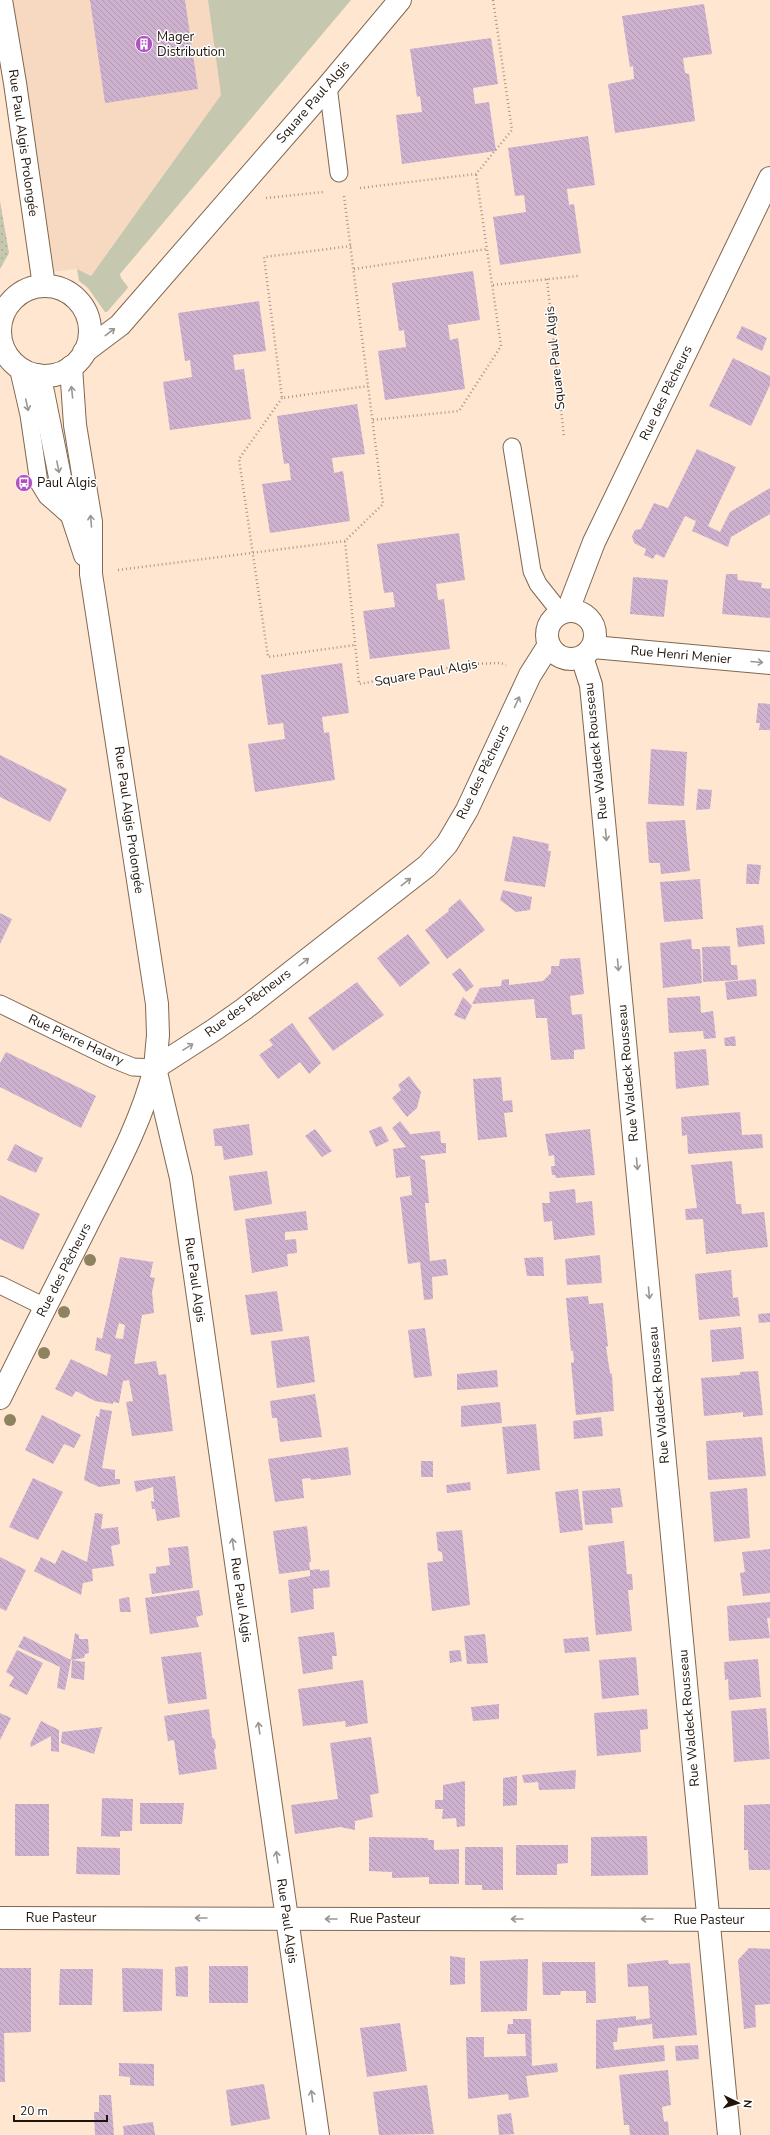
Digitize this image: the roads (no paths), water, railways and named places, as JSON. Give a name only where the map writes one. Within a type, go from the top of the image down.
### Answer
[{"type":"street","name":"Rue Paul Algis Prolongée","points":[[1,0],[15,83],[44,286]]},
{"type":"street","name":"Square Paul Algis","points":[[78,360],[120,325],[134,310],[328,86],[400,0]]},
{"type":"street","name":"Rue des Pêcheurs","points":[[564,612],[594,542],[770,178]]},
{"type":"street","name":"Rue Paul Algis Prolongée","points":[[91,574],[61,482],[43,392],[28,371],[10,359],[0,338],[0,323],[6,308],[16,297],[29,289],[44,286],[66,292],[82,307],[89,329],[88,341],[78,360],[75,425],[91,522],[91,574],[156,1004],[158,1035],[154,1068]]},
{"type":"street","points":[[28,371],[54,374],[78,360]]},
{"type":"street","points":[[564,612],[583,613],[589,618],[596,632],[587,652],[567,659],[560,656],[549,645],[548,630],[555,617],[564,612]]},
{"type":"street","name":"Rue des Pêcheurs","points":[[0,1398],[136,1125],[148,1094],[154,1068],[214,1030],[244,1008],[427,866],[447,844],[467,810],[530,675],[549,645]]},
{"type":"street","name":"Rue Henri Menier","points":[[587,652],[770,664]]},
{"type":"street","name":"Rue Waldeck Rousseau","points":[[587,652],[729,2135]]},
{"type":"street","name":"Rue Paul Algis","points":[[154,1068],[165,1106],[181,1178],[318,2135]]},
{"type":"street","name":"Rue Pasteur","points":[[0,1918],[770,1920]]},
{"type":"lane","points":[[328,86],[339,173]]},
{"type":"lane","points":[[512,447],[532,571],[538,584],[564,612]]},
{"type":"lane","name":"Rue Pierre Halary","points":[[0,1004],[113,1059],[133,1067],[154,1068]]},
{"type":"lane","points":[[0,1285],[45,1307]]},
{"type":"place","name":"Mager Distribution","points":[[144,44]]},
{"type":"place","name":"Paul Algis","points":[[24,483]]}]
